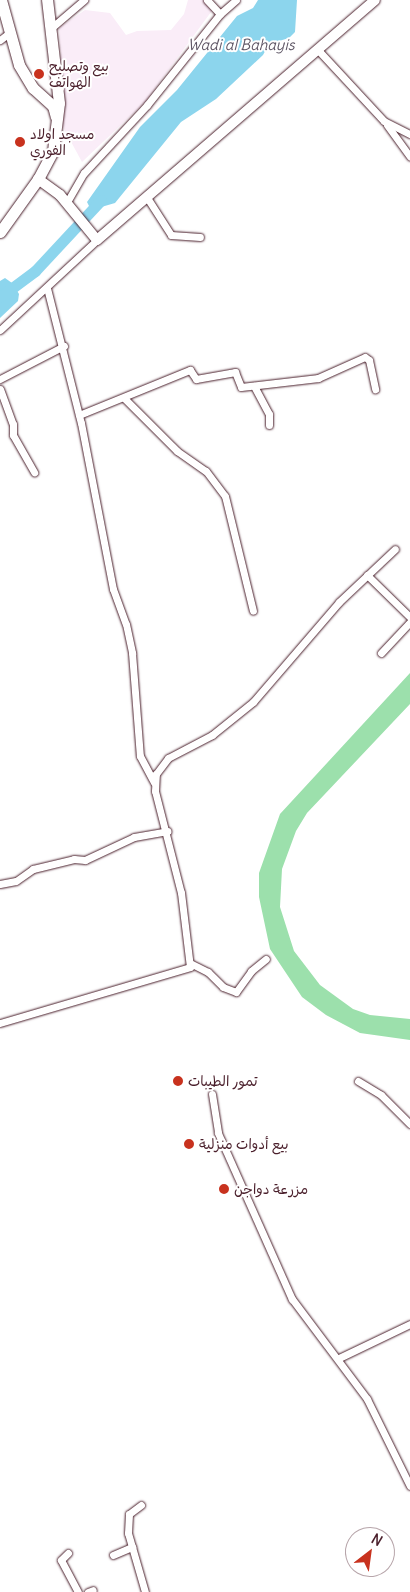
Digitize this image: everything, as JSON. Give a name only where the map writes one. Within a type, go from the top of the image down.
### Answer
[{"type":"main road","points":[[1,0],[4,36],[32,88],[53,106],[58,122]]},
{"type":"main road","points":[[0,232],[38,179],[53,151],[58,122],[47,0]]},
{"type":"main road","points":[[32,88],[44,87],[54,74]]},
{"type":"street","points":[[50,30],[84,0]]},
{"type":"street","points":[[207,0],[220,14]]},
{"type":"street","points":[[67,202],[84,174],[148,105],[220,14],[236,0]]},
{"type":"street","points":[[0,330],[146,196],[375,0]]},
{"type":"street","points":[[318,50],[384,121],[410,157]]},
{"type":"street","points":[[384,121],[410,134]]},
{"type":"street","points":[[38,179],[67,202],[97,240]]},
{"type":"street","points":[[146,196],[171,235],[200,237]]},
{"type":"street","points":[[47,288],[64,346],[113,589],[126,624],[132,653],[140,756],[154,782],[167,832],[181,893],[192,964]]},
{"type":"street","points":[[0,379],[64,346]]},
{"type":"street","points":[[79,415],[190,370],[196,379],[235,372],[241,387],[254,386],[318,378],[365,356],[369,360],[375,389]]},
{"type":"street","points":[[254,386],[269,414],[269,425]]},
{"type":"street","points":[[0,389],[2,400],[13,424],[13,435],[34,472]]},
{"type":"street","points":[[124,398],[177,451],[206,471],[225,496],[254,611]]},
{"type":"street","points":[[154,782],[168,758],[212,735],[253,702],[367,575],[395,549]]},
{"type":"street","points":[[367,575],[410,617]]},
{"type":"street","points":[[381,653],[410,622]]},
{"type":"street","points":[[0,884],[16,881],[33,869],[70,860],[85,860],[134,837],[167,832]]},
{"type":"street","points":[[192,964],[208,972],[222,987],[236,992],[266,959]]},
{"type":"street","points":[[0,1024],[184,971],[192,964]]},
{"type":"street","points":[[358,1081],[381,1095],[410,1124]]},
{"type":"street","points":[[212,1094],[218,1133],[292,1299],[339,1358],[366,1399],[410,1486]]},
{"type":"street","points":[[339,1358],[410,1324]]},
{"type":"street","points":[[140,1505],[134,1508],[129,1518],[132,1547],[146,1592]]},
{"type":"street","points":[[113,1555],[132,1547]]},
{"type":"street","points":[[68,1553],[61,1560],[78,1592]]},
{"type":"shaded area","points":[[188,0],[204,0],[214,8],[145,102],[82,162],[63,127],[60,74],[68,68],[61,61],[59,28],[85,10],[110,13],[126,35],[137,31],[171,30],[184,14]]},
{"type":"green space","points":[[410,673],[410,704],[307,813],[296,831],[282,869],[280,907],[294,951],[320,985],[353,1009],[370,1015],[410,1019],[410,1040],[360,1033],[326,1015],[302,997],[270,949],[259,897],[259,873],[280,814]]},
{"type":"water","name":"Wadi al Bahayis","points":[[258,0],[297,0],[295,32],[289,38],[269,44],[263,55],[216,99],[181,122],[115,203],[91,210],[87,202],[140,127],[177,90],[237,16],[253,8]]},
{"type":"water","points":[[5,278],[12,283],[19,294],[18,301],[0,318],[0,281]]},
{"type":"waterway","name":"Wadi al Bahayis","points":[[0,297],[35,271],[101,200]]},
{"type":"place","name":"بيع وتصليح الهواتف","points":[[39,74]]},
{"type":"place","name":"مسجد اولاد الفوري","points":[[20,142]]},
{"type":"place","name":"تمور الطيبات","points":[[178,1081]]},
{"type":"place","name":"بيع أدوات منزلية","points":[[189,1144]]},
{"type":"place","name":"مزرعة دواجن","points":[[224,1189]]}]
